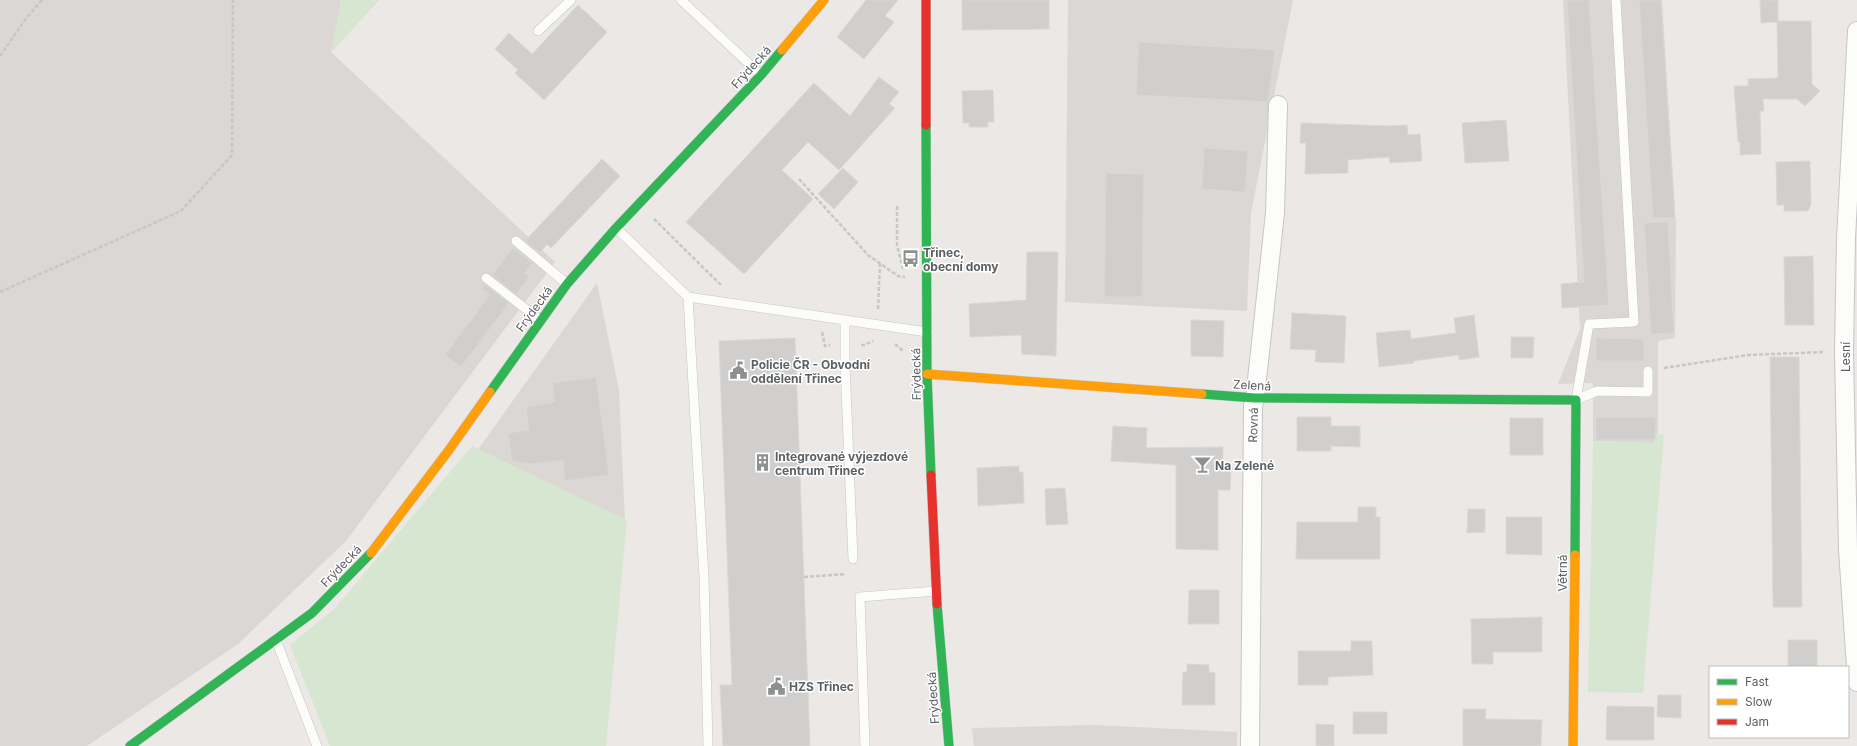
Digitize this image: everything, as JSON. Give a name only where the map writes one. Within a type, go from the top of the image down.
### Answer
[{"type":"street","name":"Frýdecká","points":[[130,746],[312,613],[371,552],[449,450],[567,284],[616,228],[760,75],[824,0]]},
{"type":"street","name":"Frýdecká","points":[[926,0],[927,374],[936,591],[949,746]]},
{"type":"street","name":"Lesní","points":[[1857,31],[1846,238],[1844,351],[1848,550],[1857,682]]},
{"type":"street","name":"Rovná","points":[[1250,746],[1253,406],[1256,398],[1275,213],[1278,104]]},
{"type":"street","name":"Zelená","points":[[927,374],[1256,398],[1576,400]]},
{"type":"street","name":"Větrná","points":[[1573,746],[1576,400]]},
{"type":"lane","points":[[538,31],[570,0]]},
{"type":"lane","points":[[681,0],[760,75]]},
{"type":"lane","points":[[1576,400],[1589,324],[1634,322],[1616,0]]},
{"type":"lane","points":[[616,228],[688,297],[927,332]]},
{"type":"lane","points":[[516,241],[567,284]]},
{"type":"lane","points":[[486,278],[540,320]]},
{"type":"lane","points":[[688,297],[704,577],[708,746]]},
{"type":"lane","points":[[846,320],[845,344],[853,559]]},
{"type":"lane","points":[[1576,400],[1597,391],[1648,392],[1648,371]]},
{"type":"lane","points":[[865,746],[860,597],[936,591]]},
{"type":"lane","points":[[276,640],[317,746]]},
{"type":"path","points":[[0,56],[27,17],[42,0]]},
{"type":"path","points":[[0,292],[181,211],[232,155],[233,0]]},
{"type":"path","points":[[799,179],[868,254],[898,276],[907,278],[897,245],[897,206]]},
{"type":"path","points":[[639,204],[724,288],[721,302]]},
{"type":"path","points":[[878,315],[880,264]]},
{"type":"path","points":[[821,331],[825,346],[845,344],[864,345],[876,340]]},
{"type":"path","points":[[894,344],[902,350],[906,356]]},
{"type":"path","points":[[1648,371],[1748,355],[1844,351]]},
{"type":"path","points":[[804,577],[848,574],[851,570],[853,559]]},
{"type":"shaded area","points":[[0,0],[379,0],[331,52],[555,262],[346,541],[238,644],[87,746],[0,746]]},
{"type":"shaded area","points":[[1068,0],[1293,0],[1251,213],[1247,311],[1065,302]]},
{"type":"shaded area","points":[[1563,0],[1662,0],[1676,226],[1675,338],[1658,341],[1658,434],[1655,435],[1655,443],[1593,441],[1593,383],[1558,384],[1580,329]]},
{"type":"shaded area","points":[[597,283],[619,390],[625,522],[467,465]]},
{"type":"shaded area","points":[[1095,725],[1237,732],[1237,746],[974,746],[972,728]]},
{"type":"green space","points":[[341,0],[379,0],[331,52]]},
{"type":"green space","points":[[1664,434],[1643,693],[1588,692],[1593,441],[1654,443],[1654,435]]},
{"type":"green space","points":[[472,446],[627,520],[606,746],[330,746],[290,645],[335,608]]},
{"type":"building","points":[[866,0],[898,0],[885,16],[894,22],[864,59],[837,37]]},
{"type":"building","points":[[962,0],[1049,0],[1049,29],[962,30]]},
{"type":"building","points":[[1567,0],[1589,0],[1609,305],[1562,308],[1561,284],[1584,282]]},
{"type":"building","points":[[1639,0],[1661,0],[1675,218],[1653,218]]},
{"type":"building","points":[[1760,0],[1778,0],[1778,21],[1811,21],[1812,84],[1820,91],[1805,106],[1797,99],[1763,99],[1764,111],[1760,111],[1761,154],[1740,155],[1734,86],[1748,86],[1748,79],[1778,78],[1777,22],[1761,23]]},
{"type":"building","points":[[578,5],[607,32],[544,100],[515,73],[518,70],[495,49],[509,33],[532,54]]},
{"type":"building","points":[[1139,42],[1275,50],[1268,102],[1136,95]]},
{"type":"building","points":[[879,77],[899,92],[889,104],[895,108],[839,170],[808,142],[782,170],[813,199],[744,274],[686,222],[814,83],[850,116]]},
{"type":"building","points":[[993,90],[994,122],[988,122],[988,127],[969,127],[969,123],[963,123],[962,91]]},
{"type":"building","points":[[1506,120],[1509,161],[1465,163],[1462,123]]},
{"type":"building","points":[[1301,123],[1390,126],[1407,125],[1408,135],[1420,134],[1422,161],[1390,163],[1389,157],[1348,160],[1348,173],[1305,174],[1306,143],[1300,143]]},
{"type":"building","points":[[1204,148],[1248,151],[1245,192],[1202,189]]},
{"type":"building","points":[[602,159],[620,176],[551,248],[547,244],[540,253],[525,241]]},
{"type":"building","points":[[1810,161],[1811,204],[1808,211],[1784,211],[1784,205],[1777,205],[1776,162]]},
{"type":"building","points":[[843,168],[858,182],[834,209],[818,194]]},
{"type":"building","points":[[1106,173],[1144,174],[1142,297],[1104,297]]},
{"type":"building","points":[[1668,222],[1674,333],[1651,334],[1644,223]]},
{"type":"building","points":[[513,248],[533,263],[525,273],[529,277],[516,294],[492,275]]},
{"type":"building","points":[[1027,252],[1058,252],[1056,356],[1022,354],[1021,335],[970,337],[969,304],[1026,300]]},
{"type":"building","points":[[1813,256],[1814,325],[1785,325],[1784,257]]},
{"type":"building","points":[[485,285],[509,303],[461,367],[445,355],[490,295],[482,288]]},
{"type":"building","points":[[1292,313],[1346,316],[1344,363],[1315,362],[1316,350],[1290,349]]},
{"type":"building","points":[[1474,315],[1479,357],[1459,360],[1459,355],[1413,361],[1414,363],[1379,367],[1376,333],[1410,330],[1411,339],[1456,333],[1454,318]]},
{"type":"building","points":[[1191,320],[1224,321],[1223,357],[1191,356]]},
{"type":"building","points":[[1511,337],[1534,337],[1533,358],[1511,358]]},
{"type":"building","name":"Integrované výjezdové centrum Třinec","points":[[795,338],[810,746],[723,746],[720,685],[732,685],[719,341]]},
{"type":"building","points":[[1596,338],[1644,339],[1644,361],[1596,361]]},
{"type":"building","points":[[1770,357],[1799,357],[1802,607],[1773,607]]},
{"type":"building","points":[[596,377],[609,475],[565,481],[563,460],[532,464],[512,461],[508,433],[529,430],[526,407],[555,402],[552,383]]},
{"type":"building","points":[[1297,417],[1331,417],[1331,426],[1360,426],[1360,447],[1331,446],[1331,451],[1297,451]]},
{"type":"building","points":[[1596,417],[1656,417],[1655,440],[1596,440]]},
{"type":"building","points":[[1510,418],[1543,418],[1543,455],[1510,455]]},
{"type":"building","points":[[1113,426],[1147,428],[1146,448],[1223,447],[1223,466],[1231,466],[1230,490],[1218,490],[1218,550],[1176,549],[1176,465],[1111,461]]},
{"type":"building","points":[[1019,466],[1019,472],[1023,472],[1024,503],[978,506],[977,468]]},
{"type":"building","points":[[1065,488],[1068,524],[1046,525],[1045,489]]},
{"type":"building","points":[[1358,507],[1376,507],[1376,517],[1380,517],[1380,559],[1296,559],[1297,522],[1358,522]]},
{"type":"building","points":[[1468,509],[1485,509],[1485,532],[1467,533]]},
{"type":"building","points":[[1506,517],[1542,517],[1542,555],[1506,554]]},
{"type":"building","points":[[1189,590],[1219,590],[1219,624],[1188,624]]},
{"type":"building","points":[[1542,617],[1542,652],[1493,652],[1493,664],[1472,664],[1471,619]]},
{"type":"building","points":[[1788,640],[1817,640],[1817,666],[1788,666]]},
{"type":"building","points":[[1351,641],[1372,641],[1373,675],[1328,677],[1328,685],[1298,685],[1298,651],[1351,651]]},
{"type":"building","points":[[1187,664],[1209,665],[1209,672],[1215,673],[1215,705],[1182,705],[1183,672],[1187,672]]},
{"type":"building","points":[[1658,695],[1681,695],[1681,718],[1657,717]]},
{"type":"building","points":[[1607,706],[1654,707],[1654,740],[1606,740]]},
{"type":"building","points":[[1463,709],[1486,709],[1485,719],[1542,720],[1541,746],[1463,746]]},
{"type":"building","points":[[1353,712],[1387,712],[1387,734],[1353,734]]},
{"type":"building","points":[[1316,724],[1334,725],[1334,746],[1316,746]]},
{"type":"traffic: fast","points":[[490,392],[567,284],[616,228],[761,75],[782,50]]},
{"type":"traffic: fast","points":[[926,125],[927,374],[931,475]]},
{"type":"traffic: fast","points":[[1202,394],[1255,398],[1576,400],[1575,555]]},
{"type":"traffic: fast","points":[[130,746],[312,613],[371,553]]},
{"type":"traffic: fast","points":[[937,604],[949,746]]},
{"type":"traffic: slow","points":[[782,50],[824,0]]},
{"type":"traffic: slow","points":[[927,374],[1202,394]]},
{"type":"traffic: slow","points":[[371,553],[449,450],[490,392]]},
{"type":"traffic: slow","points":[[1573,746],[1575,555]]},
{"type":"traffic: jam","points":[[926,0],[926,125]]},
{"type":"traffic: jam","points":[[931,475],[937,604]]},
{"type":"place","name":"Třinec, obecní domy","points":[[910,259]]},
{"type":"place","name":"Policie ČR - Obvodní oddělení Třinec","points":[[738,371]]},
{"type":"place","name":"Integrované výjezdové centrum Třinec","points":[[762,463]]},
{"type":"place","name":"Na Zelené","points":[[1202,465]]},
{"type":"place","name":"HZS Třinec","points":[[776,686]]}]
